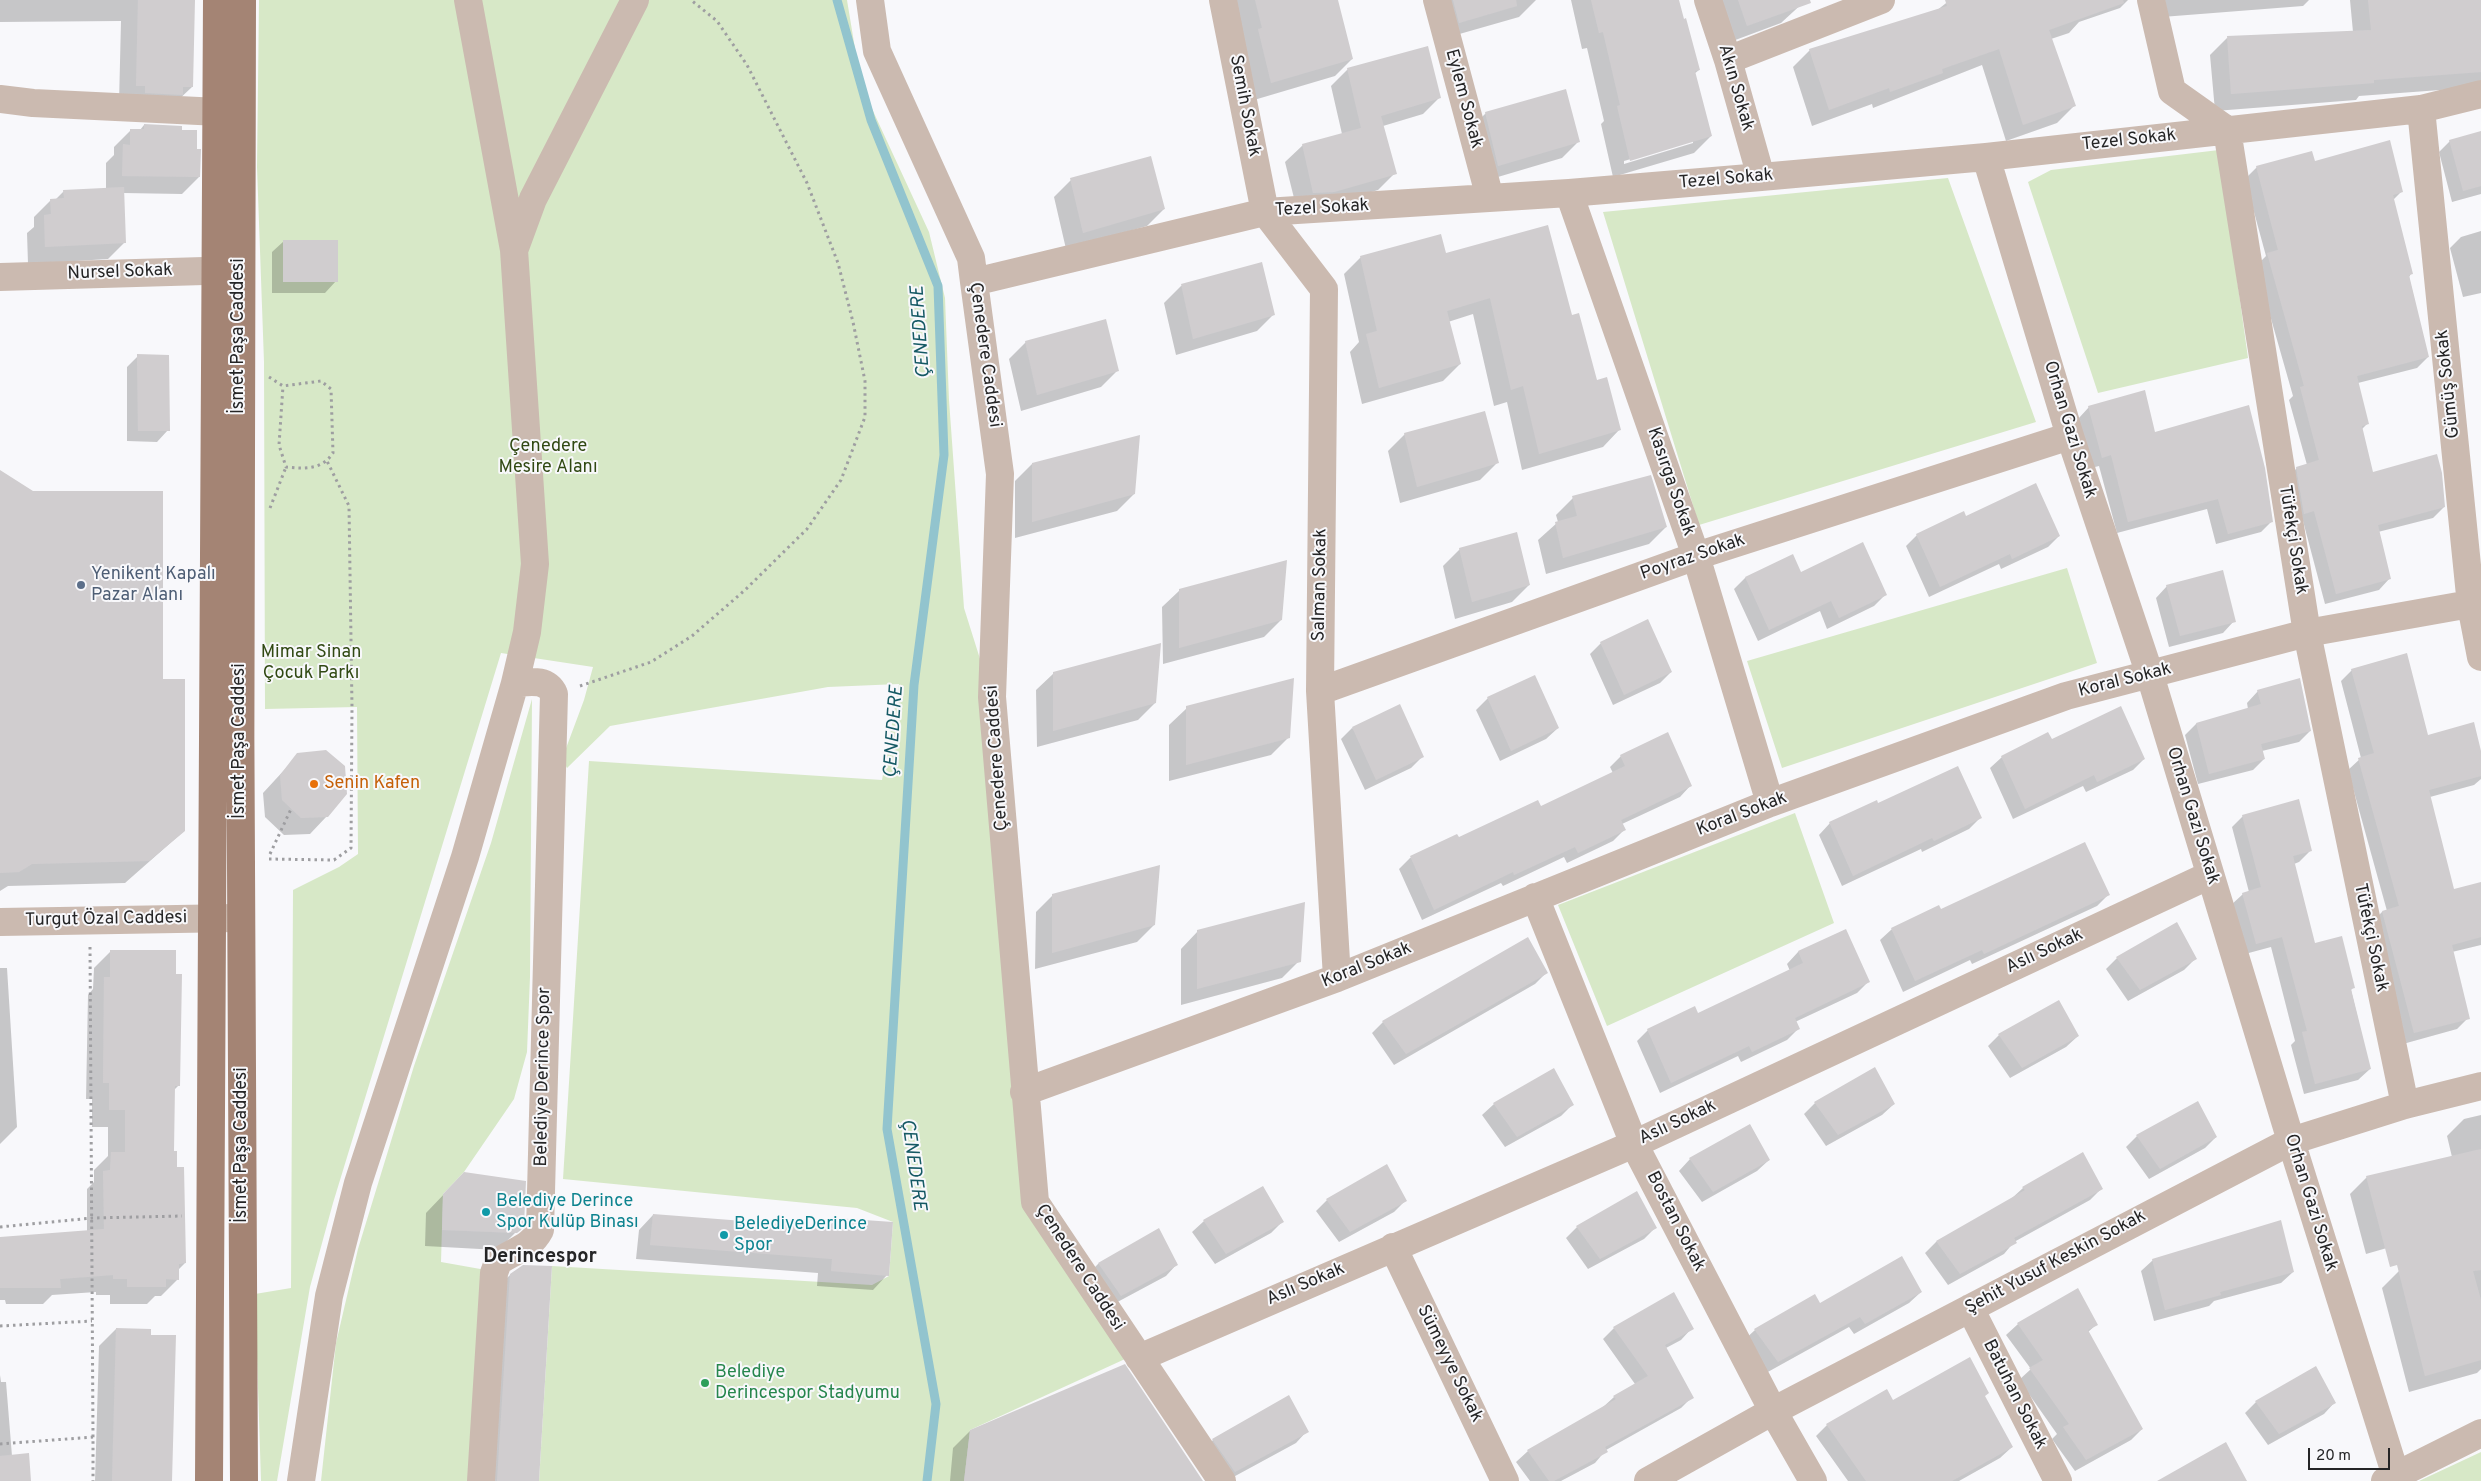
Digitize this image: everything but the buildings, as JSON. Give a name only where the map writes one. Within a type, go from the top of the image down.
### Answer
[{"type":"main road","name":"İsmet Paşa Caddesi","points":[[217,0],[229,113]]},
{"type":"main road","name":"İsmet Paşa Caddesi","points":[[209,1481],[211,918],[228,270],[229,113],[242,0]]},
{"type":"main road","name":"İsmet Paşa Caddesi","points":[[228,270],[240,918],[244,1481]]},
{"type":"street","points":[[300,1481],[329,1296],[358,1182],[465,857],[515,683],[527,632],[535,564],[514,250],[468,0]]},
{"type":"street","points":[[514,250],[533,199],[635,0]]},
{"type":"street","name":"Çenedere Caddesi","points":[[870,0],[877,51],[971,258],[1000,474],[992,697],[1024,1092],[1035,1202],[1222,1481]]},
{"type":"street","name":"Semih Sokak","points":[[1223,0],[1265,212]]},
{"type":"street","name":"Eylem Sokak","points":[[1437,0],[1490,198]]},
{"type":"street","name":"Akın Sokak","points":[[1708,0],[1728,60],[1760,177]]},
{"type":"street","points":[[1728,60],[1881,0]]},
{"type":"street","points":[[2151,0],[2172,91],[2227,130]]},
{"type":"street","name":"Tezel Sokak","points":[[974,282],[1265,212],[1569,193],[1986,157],[2421,109],[2481,94]]},
{"type":"street","points":[[0,99],[229,113]]},
{"type":"street","name":"Gümüş Sokak","points":[[2421,109],[2481,657]]},
{"type":"street","name":"Tüfekçi Sokak","points":[[2227,130],[2307,633],[2405,1105]]},
{"type":"street","name":"Orhan Gazi Sokak","points":[[1986,157],[2070,436],[2150,675],[2291,1141],[2390,1479]]},
{"type":"street","name":"Kasırga Sokak","points":[[1569,193],[1696,556],[1770,803]]},
{"type":"street","name":"Salman Sokak","points":[[1265,212],[1324,289],[1320,691],[1337,978]]},
{"type":"street","name":"Nursel Sokak","points":[[0,276],[228,270]]},
{"type":"street","name":"Poyraz Sokak","points":[[1320,691],[1696,556],[2070,436]]},
{"type":"street","name":"Koral Sokak","points":[[1024,1092],[1337,978],[1770,803],[2066,696],[2307,633],[2476,604]]},
{"type":"street","points":[[515,683],[542,683],[549,687],[554,694]]},
{"type":"street","name":"Belediye Derince Spor","points":[[481,1481],[494,1273],[498,1262],[528,1246],[535,1240],[540,1230],[554,694]]},
{"type":"street","name":"Aslı Sokak","points":[[1139,1358],[1634,1144],[2210,875]]},
{"type":"street","name":"Bostan Sokak","points":[[1535,897],[1634,1144],[1773,1411],[1813,1481]]},
{"type":"street","name":"Turgut Özal Caddesi","points":[[0,922],[240,918]]},
{"type":"street","name":"Şehit Yusuf Keskin Sokak","points":[[1648,1481],[1773,1411],[2291,1141],[2405,1105],[2481,1086]]},
{"type":"street","name":"Sümeyye Sokak","points":[[1393,1247],[1505,1481]]},
{"type":"street","name":"Batuhan Sokak","points":[[1970,1308],[2058,1481]]},
{"type":"street","points":[[2390,1479],[2481,1433]]},
{"type":"path","points":[[554,694],[651,662],[692,636],[745,590],[807,530],[841,480],[865,417],[865,381],[853,322],[838,263],[807,183],[747,65],[717,21],[691,0]]},
{"type":"path","points":[[268,512],[286,467],[279,445],[283,386],[321,381],[331,389],[333,453],[327,461],[312,468],[286,467]]},
{"type":"path","points":[[267,859],[334,860],[351,848],[352,708],[349,506],[327,461]]},
{"type":"path","points":[[267,859],[291,809]]},
{"type":"path","points":[[262,851],[267,859]]},
{"type":"path","points":[[90,921],[93,1481]]},
{"type":"path","points":[[0,1227],[92,1218],[210,1216]]},
{"type":"path","points":[[0,1326],[92,1321]]},
{"type":"path","points":[[0,1444],[93,1437]]},
{"type":"green space","points":[[259,0],[847,0],[861,85],[929,232],[945,298],[949,400],[964,608],[992,697],[1035,1202],[1136,1354],[970,1430],[964,1481],[539,1481],[552,1266],[872,1285],[889,1276],[893,1222],[857,1208],[563,1179],[589,761],[882,780],[899,684],[828,687],[610,726],[567,768],[562,759],[584,700],[593,667],[501,653],[333,1203],[310,1287],[277,1481],[261,1481],[255,1294],[291,1288],[293,890],[339,867],[358,854],[357,707],[265,709],[264,362],[257,167]]},
{"type":"green space","points":[[2219,150],[2248,358],[2098,393],[2028,182],[2051,170]]},
{"type":"green space","points":[[1948,178],[2036,422],[1699,525],[1603,212]]},
{"type":"green space","points":[[2067,568],[2097,663],[1782,768],[1747,661]]},
{"type":"green space","points":[[532,699],[530,977],[527,1052],[514,1099],[464,1172],[443,1194],[441,1262],[486,1270],[472,1481],[321,1481],[336,1343],[358,1249],[414,1066],[491,843]]},
{"type":"green space","points":[[1795,813],[1834,923],[1607,1026],[1558,905]]},
{"type":"green space","points":[[2481,1452],[2481,1481],[2419,1481]]},
{"type":"waterway","name":"ÇENEDERE","points":[[837,0],[871,120],[938,286],[944,455],[914,685],[887,1129],[936,1404],[927,1481]]},
{"type":"place","name":"Yenikent Kapalı Pazar Alanı","points":[[81,585]]},
{"type":"place","name":"Senin Kafen","points":[[314,784]]},
{"type":"place","name":"Belediye Derince Spor Kulüp Binası","points":[[486,1212]]},
{"type":"place","name":"BelediyeDerince Spor","points":[[724,1235]]},
{"type":"place","name":"Belediye Derincespor Stadyumu","points":[[705,1383]]},
{"type":"district","name":"Derincespor","points":[[540,1258]]},
{"type":"park label","name":"Çenedere Mesire Alanı","points":[[548,457]]},
{"type":"park label","name":"Mimar Sinan Çocuk Parkı","points":[[311,663]]}]
